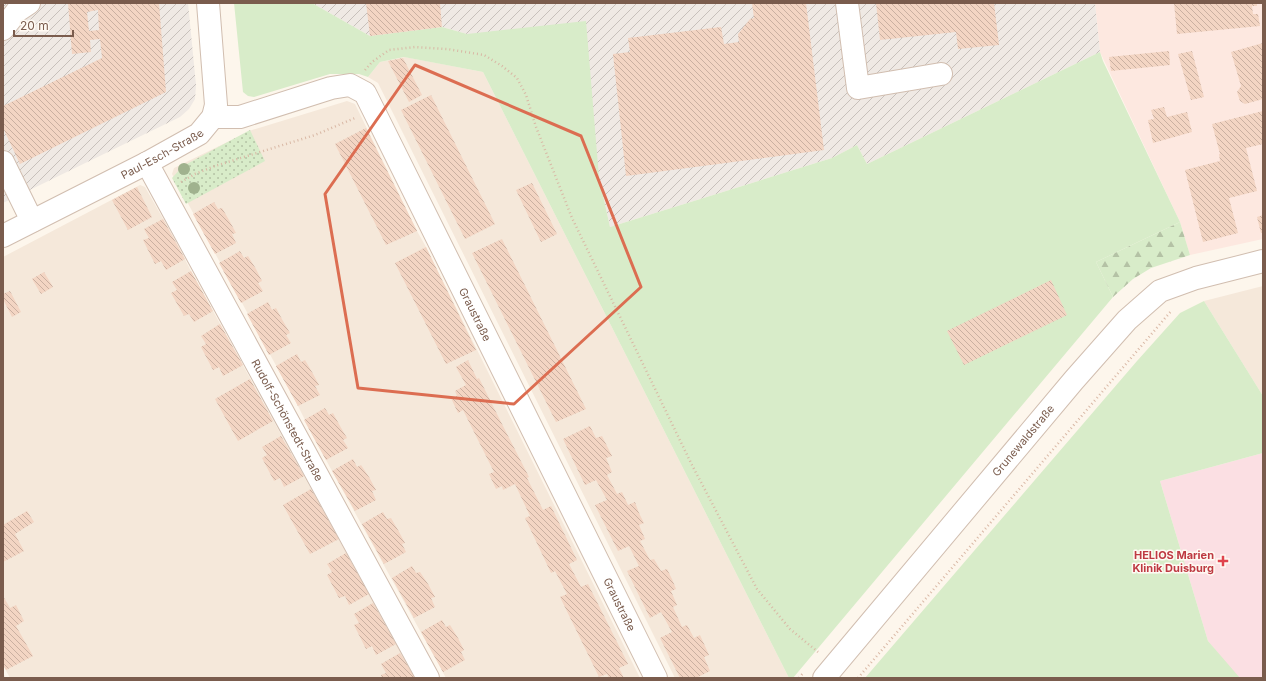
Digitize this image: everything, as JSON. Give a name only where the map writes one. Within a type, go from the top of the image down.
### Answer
[{"type":"street","points":[[3,29],[17,12],[29,3]]},
{"type":"street","points":[[208,3],[216,98],[213,117]]},
{"type":"street","points":[[847,3],[858,88],[941,74]]},
{"type":"street","name":"Graustraße","points":[[213,117],[240,117],[331,88],[350,85],[365,93],[656,678]]},
{"type":"street","name":"Paul-Esch-Straße","points":[[3,236],[147,163],[199,134],[213,117]]},
{"type":"street","points":[[3,162],[32,221]]},
{"type":"street","name":"Rudolf-Schönstedt-Straße","points":[[147,163],[428,678]]},
{"type":"street","name":"Grunewaldstraße","points":[[829,672],[1069,386],[1127,320],[1160,291],[1196,278],[1263,261]]},
{"type":"path","points":[[364,72],[372,62],[389,50],[415,47],[447,49],[484,55],[502,66],[517,78],[526,96],[536,127],[572,218],[692,465],[757,589],[790,629],[829,672]]},
{"type":"path","points":[[178,184],[195,174],[215,166],[315,135],[357,117]]},
{"type":"path","points":[[858,678],[1176,306]]},
{"type":"highlighted area","points":[[415,65],[581,136],[641,287],[514,404],[358,388],[325,194]]},
{"type":"shaded area","points":[[3,3],[188,3],[196,85],[195,99],[189,109],[180,117],[3,203]]},
{"type":"shaded area","points":[[312,3],[1095,3],[1100,52],[867,164],[857,145],[832,158],[610,227],[599,177],[467,34],[442,27],[370,36]]},
{"type":"shaded area","points":[[1095,3],[1263,3],[1263,239],[1190,255],[1180,222],[1100,52]]},
{"type":"shaded area","points":[[405,57],[483,72],[789,678],[675,678],[378,83],[368,77],[380,62]]},
{"type":"shaded area","points":[[347,101],[355,104],[640,678],[446,678],[315,440],[172,174],[174,168],[252,130]]},
{"type":"shaded area","points":[[140,185],[145,187],[174,238],[415,678],[10,678],[3,665],[3,257]]},
{"type":"shaded area","points":[[1263,286],[1263,396],[1204,301]]},
{"type":"shaded area","name":"HELIOS Marien Klinik Duisburg","points":[[1263,453],[1263,678],[1238,678],[1208,641],[1160,481]]},
{"type":"green space","points":[[234,3],[312,3],[370,36],[442,27],[467,34],[586,21],[599,177],[610,227],[832,158],[857,145],[867,164],[1100,52],[1180,222],[1096,262],[1113,297],[793,678],[789,678],[483,72],[404,57],[380,62],[368,77],[359,74],[330,74],[254,97],[248,96],[243,92]]},
{"type":"green space","points":[[250,130],[265,161],[186,204],[172,178],[183,166]]},
{"type":"green space","points":[[1180,222],[1190,255],[1151,268],[1133,279],[1113,297],[1096,262]]},
{"type":"green space","points":[[1204,301],[1263,396],[1263,453],[1160,481],[1208,641],[1240,678],[865,678],[1180,313]]},
{"type":"building","points":[[68,3],[159,3],[166,92],[20,164],[3,128],[3,106],[102,58],[100,39],[90,40],[91,52],[72,54]],"holes":[[[98,10],[99,30],[89,31],[87,12]]]},
{"type":"building","points":[[366,3],[440,3],[442,27],[370,36]]},
{"type":"building","points":[[752,3],[806,3],[824,150],[626,176],[613,54],[630,52],[628,38],[721,27],[724,44],[739,42],[738,34],[750,19],[754,18]]},
{"type":"building","points":[[876,3],[994,3],[999,45],[958,49],[956,32],[880,40]]},
{"type":"building","points":[[1174,3],[1257,3],[1257,6],[1252,6],[1253,14],[1258,14],[1260,26],[1177,34]]},
{"type":"building","points":[[1263,43],[1263,99],[1245,104],[1240,101],[1237,92],[1241,86],[1231,52]]},
{"type":"building","points":[[1169,51],[1170,65],[1111,71],[1109,57]]},
{"type":"building","points":[[1192,51],[1204,97],[1191,100],[1178,54]]},
{"type":"building","points":[[403,58],[422,95],[409,102],[388,61]]},
{"type":"building","points":[[431,95],[495,224],[465,239],[401,110]]},
{"type":"building","points":[[1164,107],[1167,117],[1187,112],[1192,132],[1153,143],[1148,120],[1154,119],[1151,110]]},
{"type":"building","points":[[1263,111],[1263,144],[1246,148],[1257,191],[1229,198],[1238,233],[1203,242],[1185,170],[1220,161],[1220,154],[1212,124]]},
{"type":"building","points":[[366,128],[417,231],[386,245],[335,144]]},
{"type":"building","points":[[532,183],[557,234],[541,242],[516,190]]},
{"type":"building","points":[[137,187],[152,217],[128,230],[112,200]]},
{"type":"building","points":[[214,202],[218,209],[222,208],[236,233],[232,234],[236,243],[215,254],[193,214]]},
{"type":"building","points":[[1263,215],[1263,233],[1261,233],[1257,217]]},
{"type":"building","points":[[163,219],[185,259],[166,270],[161,261],[155,264],[143,240],[149,238],[144,229]]},
{"type":"building","points":[[502,239],[586,409],[556,422],[472,253]]},
{"type":"building","points":[[426,247],[476,350],[446,364],[395,263]]},
{"type":"building","points":[[240,251],[244,258],[248,256],[256,269],[262,281],[258,283],[263,291],[241,303],[219,263]]},
{"type":"building","points":[[191,271],[213,311],[194,322],[189,314],[184,316],[171,293],[177,290],[172,282]]},
{"type":"building","points":[[44,272],[53,287],[41,294],[32,279]]},
{"type":"building","points":[[1051,280],[1067,315],[964,365],[947,331]]},
{"type":"building","points":[[10,291],[21,312],[12,317],[3,299],[3,294]]},
{"type":"building","points":[[268,302],[272,310],[276,308],[290,333],[286,335],[291,343],[269,355],[247,314]]},
{"type":"building","points":[[220,324],[243,365],[223,376],[219,367],[213,370],[201,347],[206,344],[201,336]]},
{"type":"building","points":[[297,354],[301,362],[305,360],[312,372],[319,385],[315,386],[320,395],[298,406],[276,366]]},
{"type":"building","points":[[468,360],[477,379],[479,378],[529,477],[527,478],[543,510],[551,506],[577,560],[569,564],[581,587],[588,584],[628,664],[619,668],[624,678],[609,678],[607,674],[599,677],[560,597],[567,594],[555,571],[551,573],[525,518],[530,516],[515,484],[503,490],[502,486],[496,489],[489,474],[494,472],[463,410],[458,413],[451,398],[457,396],[455,391],[466,385],[456,367]]},
{"type":"building","points":[[250,379],[273,421],[238,441],[215,399]]},
{"type":"building","points":[[325,408],[329,415],[333,413],[347,438],[343,440],[348,448],[326,460],[304,420]]},
{"type":"building","points":[[590,426],[596,438],[602,436],[612,456],[606,458],[612,472],[607,475],[617,494],[622,492],[628,505],[635,502],[644,523],[639,525],[645,539],[640,541],[650,560],[654,559],[661,571],[667,569],[672,579],[676,589],[671,591],[677,605],[673,607],[682,627],[687,625],[694,638],[700,635],[709,655],[704,657],[710,671],[696,678],[680,678],[660,638],[672,632],[661,612],[650,618],[627,571],[639,566],[629,546],[618,551],[595,505],[607,500],[596,480],[585,485],[563,439]]},
{"type":"building","points":[[281,436],[304,476],[284,487],[280,478],[274,481],[262,458],[267,455],[262,447]]},
{"type":"building","points":[[353,459],[357,467],[361,465],[376,490],[372,491],[376,500],[355,511],[332,471]]},
{"type":"building","points":[[311,489],[339,539],[310,554],[283,505]]},
{"type":"building","points":[[27,511],[34,522],[15,534],[24,551],[3,562],[3,525]]},
{"type":"building","points":[[383,512],[387,519],[391,518],[398,530],[405,543],[402,544],[406,552],[384,564],[362,524]]},
{"type":"building","points":[[346,553],[369,594],[349,605],[345,596],[339,598],[327,575],[332,572],[327,564]]},
{"type":"building","points":[[412,566],[416,573],[420,572],[435,597],[431,598],[435,607],[414,618],[392,578]]},
{"type":"building","points":[[3,596],[10,608],[16,605],[24,621],[16,626],[33,656],[6,670],[3,665]]},
{"type":"building","points":[[373,603],[396,644],[376,655],[372,646],[366,649],[354,625],[359,623],[354,614]]},
{"type":"building","points":[[442,620],[446,627],[450,625],[458,638],[464,650],[461,652],[465,660],[443,672],[421,632]]},
{"type":"building","points":[[400,653],[415,678],[382,678],[381,675],[386,673],[381,664]]},
{"type":"place","name":"HELIOS Marien Klinik Duisburg","points":[[1223,561]]}]
